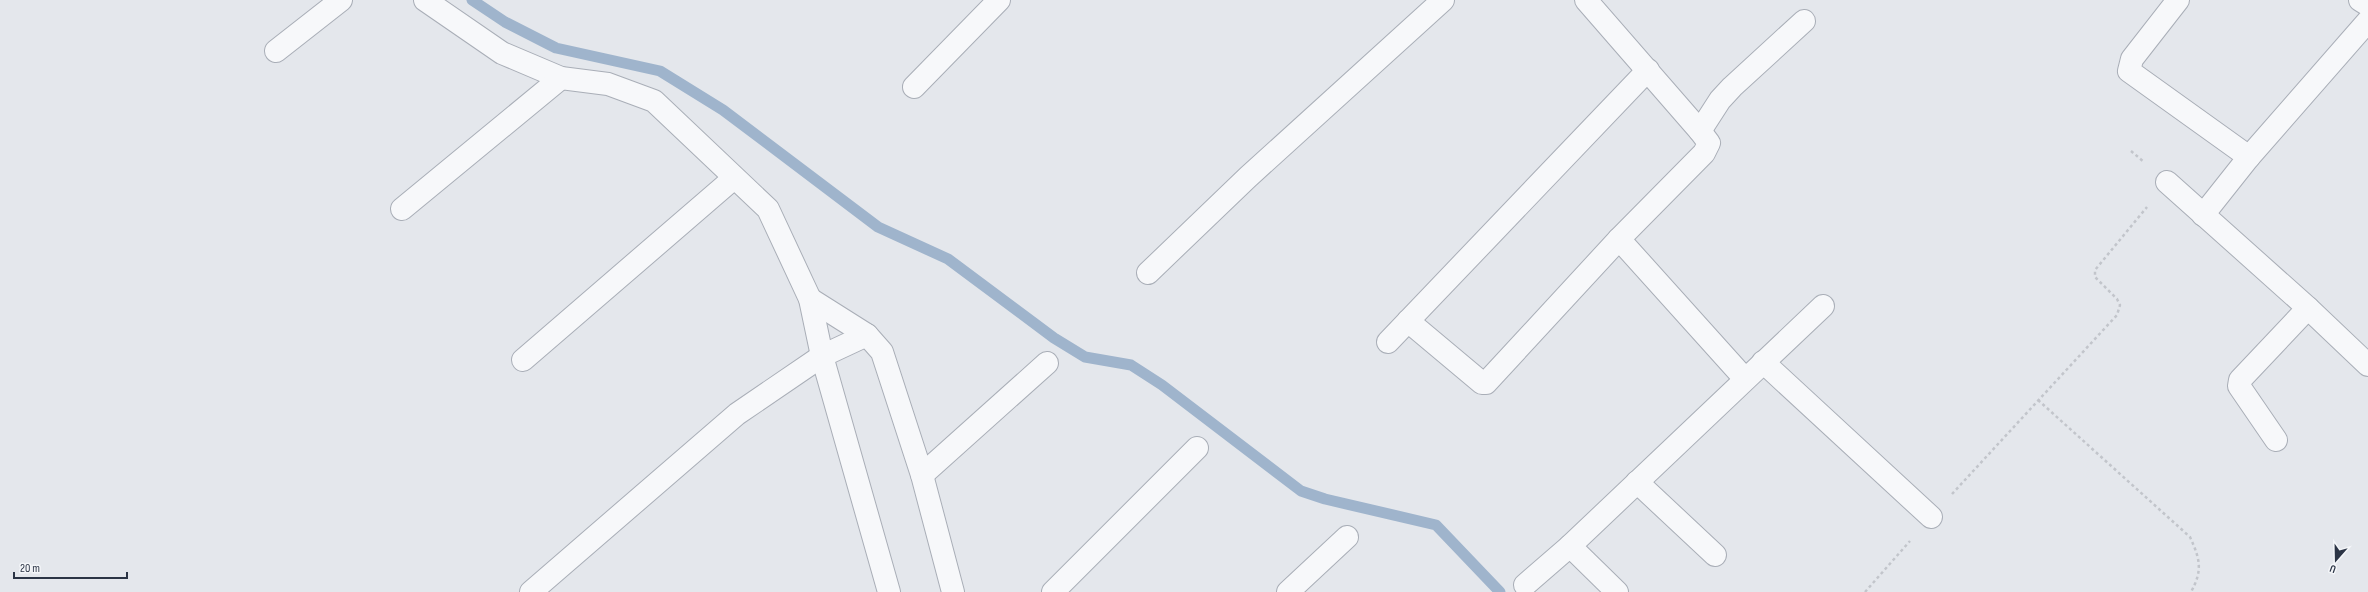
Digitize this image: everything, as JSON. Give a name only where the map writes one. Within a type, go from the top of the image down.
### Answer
[{"type":"street","points":[[276,51],[341,0]]},
{"type":"street","points":[[425,0],[502,53],[561,78],[608,84],[654,101],[768,209],[810,299],[822,356],[889,592]]},
{"type":"street","points":[[914,87],[999,0]]},
{"type":"street","points":[[1148,273],[1248,177],[1443,0]]},
{"type":"street","points":[[1408,321],[1482,383],[1486,383],[1619,239],[1704,153],[1709,143],[1700,131],[1586,0]]},
{"type":"street","points":[[2178,0],[2132,59],[2129,71],[2249,157]]},
{"type":"street","points":[[2360,0],[2368,5]]},
{"type":"street","points":[[1700,131],[1720,100],[1732,87],[1804,21]]},
{"type":"street","points":[[2203,215],[2249,157],[2368,21]]},
{"type":"street","points":[[1388,342],[1648,70]]},
{"type":"street","points":[[402,209],[561,78]]},
{"type":"street","points":[[524,360],[734,178]]},
{"type":"street","points":[[2168,182],[2308,308],[2368,365]]},
{"type":"street","points":[[1619,239],[1744,379]]},
{"type":"street","points":[[810,299],[867,335],[882,352],[922,476],[953,592]]},
{"type":"street","points":[[1525,585],[1570,546],[1744,379],[1823,306]]},
{"type":"street","points":[[2276,440],[2240,386],[2240,380],[2308,308]]},
{"type":"street","points":[[531,592],[737,414],[822,356],[867,335]]},
{"type":"street","points":[[1763,362],[1930,517]]},
{"type":"street","points":[[922,476],[1047,363]]},
{"type":"street","points":[[1053,592],[1197,448]]},
{"type":"street","points":[[1637,482],[1715,555]]},
{"type":"street","points":[[1288,592],[1347,537]]},
{"type":"street","points":[[1570,546],[1617,592]]},
{"type":"path","points":[[1865,592],[1930,517],[2116,315],[2120,306],[2117,299],[2094,277],[2095,270],[2168,182],[2131,151]]},
{"type":"path","points":[[2038,400],[2190,537],[2199,556],[2199,578],[2191,592]]},
{"type":"waterway","points":[[472,0],[505,22],[556,48],[660,71],[723,110],[878,227],[948,259],[1054,338],[1085,357],[1131,365],[1162,385],[1301,491],[1325,499],[1436,525],[1500,592]]}]
